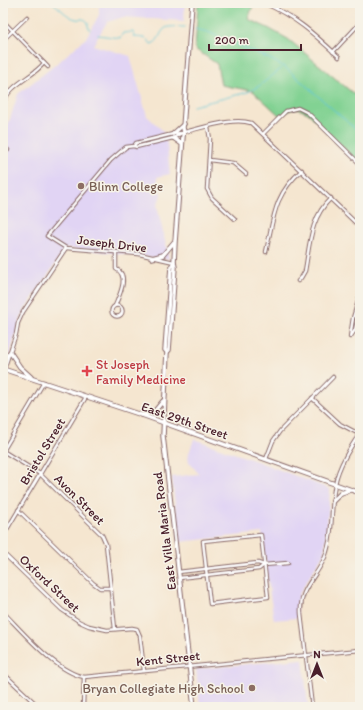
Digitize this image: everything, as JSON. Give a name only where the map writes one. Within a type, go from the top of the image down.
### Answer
[{"type":"main road","name":"East Villa Maria Road","points":[[192,3],[174,262],[170,267],[164,350],[167,352],[163,436],[194,707]]},
{"type":"main road","points":[[173,134],[183,131]]},
{"type":"main road","points":[[173,138],[182,144]]},
{"type":"main road","points":[[152,258],[163,255],[175,242]]},
{"type":"main road","points":[[3,358],[9,353],[20,367],[34,379]]},
{"type":"main road","name":"East 29th Street","points":[[4,369],[142,415],[360,493]]},
{"type":"main road","points":[[142,415],[154,412],[164,400]]},
{"type":"main road","points":[[333,501],[341,493],[351,490]]},
{"type":"street","points":[[264,3],[291,16],[307,27],[339,57]]},
{"type":"street","points":[[276,8],[278,3]]},
{"type":"street","points":[[3,40],[27,17]]},
{"type":"street","points":[[3,21],[48,67]]},
{"type":"street","points":[[333,52],[360,23]]},
{"type":"street","points":[[3,104],[7,95],[44,62]]},
{"type":"street","points":[[264,133],[286,111],[298,108],[308,113],[360,164]]},
{"type":"street","points":[[134,146],[136,143],[183,131],[235,121],[246,121],[256,126],[264,133],[360,227]]},
{"type":"street","points":[[208,127],[210,139],[206,184],[208,194],[225,212],[235,219]]},
{"type":"street","points":[[66,248],[46,236],[111,160],[126,147],[136,147],[173,138],[183,131]]},
{"type":"street","points":[[3,146],[8,150]]},
{"type":"street","points":[[209,160],[233,163],[246,174]]},
{"type":"street","points":[[266,252],[279,197],[288,183],[302,170]]},
{"type":"street","points":[[298,281],[305,271],[316,217],[323,206],[331,198]]},
{"type":"street","name":"Joseph Drive","points":[[4,369],[18,323],[23,312],[66,248],[139,254],[174,262]]},
{"type":"street","points":[[115,306],[120,306],[122,309],[122,313],[119,316],[115,316],[112,313],[112,309],[115,306],[121,292],[122,282],[122,274],[116,269],[116,252]]},
{"type":"street","points":[[360,295],[350,336],[355,330],[360,306]]},
{"type":"street","points":[[266,459],[280,431],[333,377]]},
{"type":"street","points":[[3,452],[44,382]]},
{"type":"street","name":"Bristol Street","points":[[3,536],[86,397]]},
{"type":"street","points":[[312,398],[340,424],[359,434],[346,454],[335,484],[330,534],[325,557],[303,592],[301,599],[301,614],[312,707]]},
{"type":"street","name":"Avon Street","points":[[3,452],[40,474],[102,535],[106,544],[115,629]]},
{"type":"street","points":[[18,510],[93,583],[100,588],[111,588]]},
{"type":"street","points":[[261,535],[268,597],[210,604],[206,569],[203,541],[261,535]]},
{"type":"street","name":"Oxford Street","points":[[3,553],[72,618],[89,626],[107,630],[135,628],[139,632],[144,671]]},
{"type":"street","points":[[178,572],[258,563],[264,565],[288,563]]},
{"type":"street","points":[[179,578],[259,569],[264,565]]},
{"type":"street","name":"Kent Street","points":[[3,612],[54,662],[71,674],[84,677],[360,650]]},
{"type":"street","points":[[3,673],[39,707]]},
{"type":"street","points":[[83,707],[84,677]]},
{"type":"shaded area","name":"Blinn College","points":[[99,3],[185,3],[184,21],[123,17],[107,22],[93,45],[130,56],[147,116],[163,131],[167,144],[170,174],[157,177],[161,195],[157,206],[169,259],[66,248],[23,312],[6,365],[3,364],[3,141],[18,94],[86,38],[99,15]]},
{"type":"shaded area","points":[[194,439],[330,489],[324,553],[299,594],[297,605],[298,618],[274,620],[262,533],[179,542],[172,477],[199,474],[189,462],[188,456]]},
{"type":"shaded area","name":"Bryan Collegiate High School","points":[[303,659],[308,707],[200,707],[196,669]]},
{"type":"green space","points":[[198,3],[254,3],[248,19],[288,39],[360,99],[360,164],[308,113],[294,109],[280,116],[253,91],[221,85],[217,64],[195,49]]},
{"type":"waterway","points":[[53,3],[70,16],[76,19],[86,20],[90,30]]},
{"type":"waterway","points":[[98,35],[120,38],[123,33],[133,32],[135,37],[146,39],[151,44],[157,41],[163,30],[166,28],[185,27]]},
{"type":"waterway","points":[[195,29],[208,32],[270,59],[286,68],[360,133]]},
{"type":"waterway","points":[[193,106],[248,92],[259,86],[282,68]]},
{"type":"place","name":"Blinn College","points":[[81,186]]},
{"type":"place","name":"St Joseph Family Medicine","points":[[87,371]]},
{"type":"place","name":"Bryan Collegiate High School","points":[[252,688]]}]
